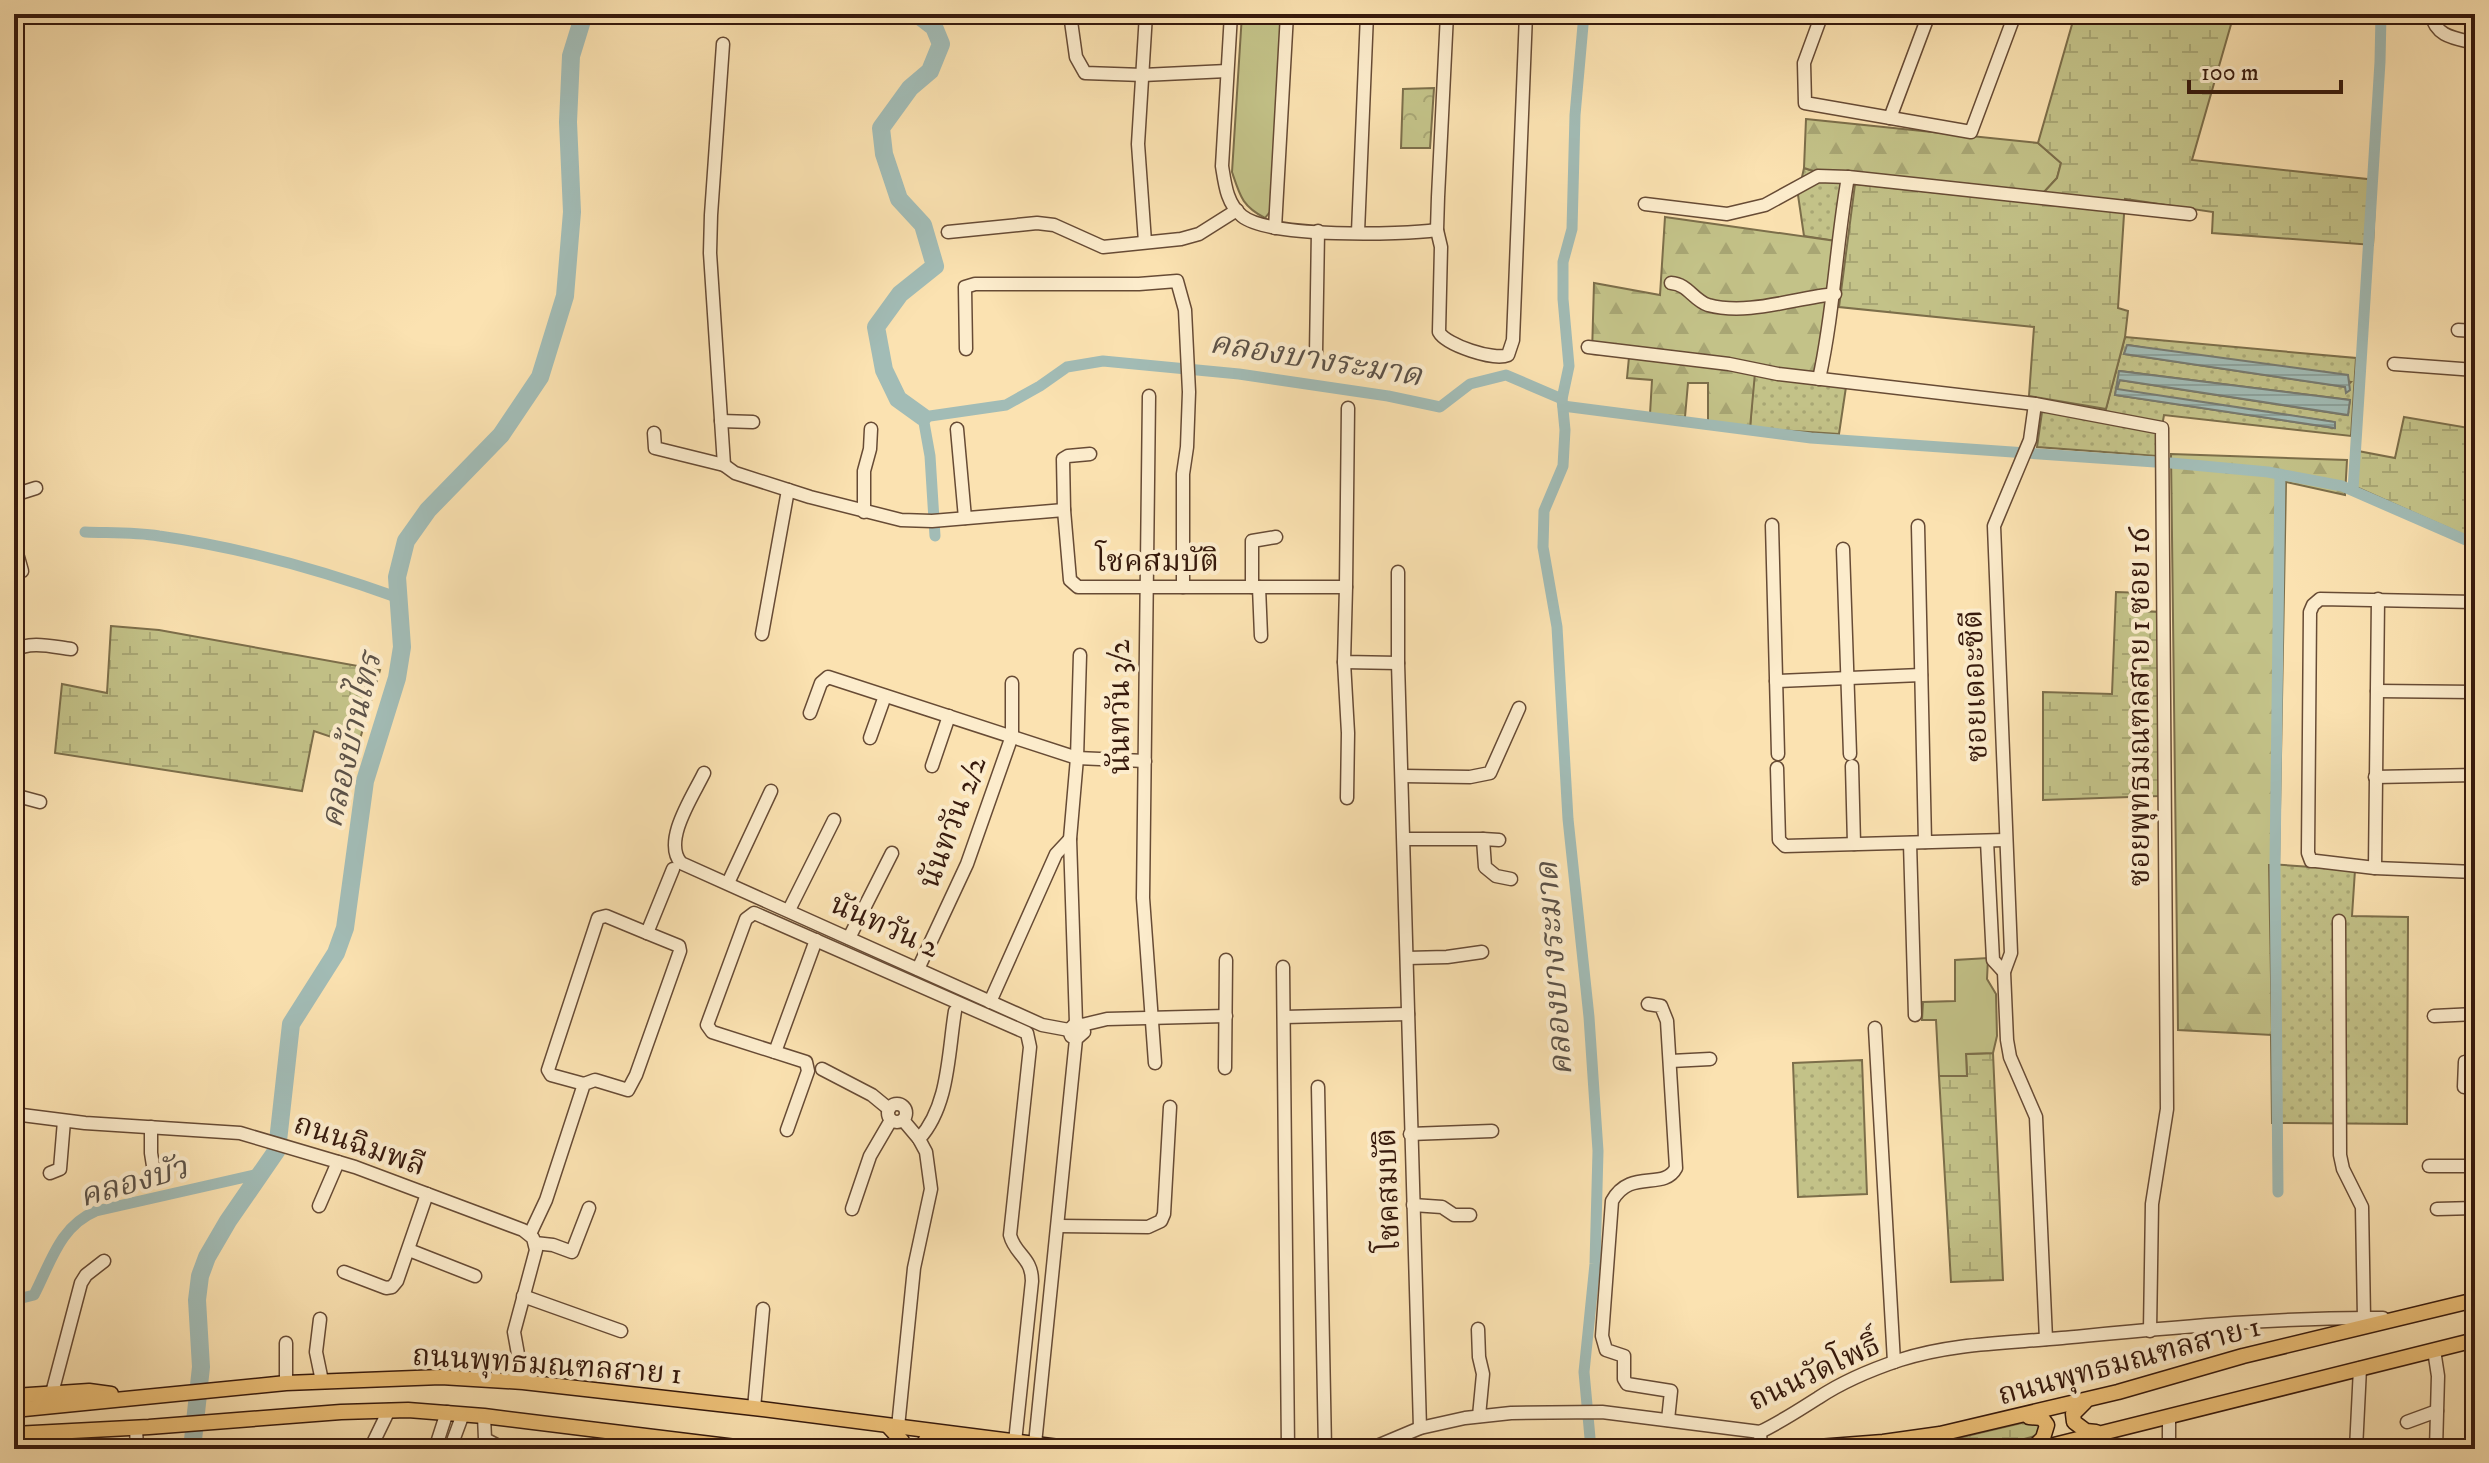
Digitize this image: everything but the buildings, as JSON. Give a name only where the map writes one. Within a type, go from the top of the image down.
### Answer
[{"type":"main road","name":"ถนนพุทธมณฑลสาย 1","points":[[1792,1449],[1940,1434],[2089,1399],[2392,1318],[2475,1300]]},
{"type":"main road","name":"ถนนพุทธมณฑลสาย 1","points":[[2038,1449],[2475,1340]]},
{"type":"main road","name":"ถนนพุทธมณฑลสาย 1","points":[[14,1410],[286,1383],[441,1377],[523,1382],[754,1408],[1075,1449]]},
{"type":"main road","points":[[14,1396],[89,1391],[127,1397]]},
{"type":"main road","points":[[2089,1399],[2077,1407],[2073,1414],[2074,1422],[2086,1431],[2109,1432]]},
{"type":"main road","name":"ถนนพุทธมณฑลสาย 1","points":[[17,1437],[389,1410],[484,1416],[752,1449]]},
{"type":"main road","points":[[2016,1417],[2042,1418],[2047,1425],[2043,1438],[2031,1449]]},
{"type":"main road","points":[[894,1427],[903,1449]]},
{"type":"main road","points":[[921,1449],[927,1438],[937,1433]]},
{"type":"street","points":[[1070,14],[1076,57],[1085,73],[1143,75],[1227,71]]},
{"type":"street","points":[[1145,242],[1138,144],[1146,14]]},
{"type":"street","points":[[1231,14],[1222,166],[1225,188],[1244,218],[1275,228],[1318,231],[1409,234],[1437,230]]},
{"type":"street","points":[[1275,228],[1287,14]]},
{"type":"street","points":[[1358,232],[1367,14]]},
{"type":"street","points":[[1447,14],[1437,230],[1441,247],[1439,332],[1441,337],[1496,358],[1506,356],[1513,340],[1526,14]]},
{"type":"street","points":[[1822,14],[1804,63],[1805,103],[1971,132],[2015,14]]},
{"type":"street","points":[[1890,118],[1929,14]]},
{"type":"street","points":[[2431,14],[2437,31],[2475,43]]},
{"type":"street","points":[[723,44],[710,253],[724,465]]},
{"type":"street","points":[[1645,204],[1727,214],[1765,205],[1818,176],[2190,214]]},
{"type":"street","points":[[1819,379],[1835,294],[1848,177]]},
{"type":"street","points":[[948,232],[1037,223],[1054,225],[1103,247],[1181,239],[1199,234],[1237,210]]},
{"type":"street","points":[[1316,354],[1318,231]]},
{"type":"street","points":[[966,349],[965,287],[975,284],[1139,284],[1177,281],[1181,289],[1189,391],[1183,474],[1183,587]]},
{"type":"street","points":[[1671,283],[1684,286],[1704,304],[1752,309],[1791,299],[1835,294]]},
{"type":"street","points":[[2458,330],[2475,331]]},
{"type":"street","name":"ซอยพุทธมณฑลสาย 1 ซอย 16","points":[[1588,347],[1729,364],[1819,379],[2035,404],[2162,428],[2168,1069],[2166,1128],[2155,1180],[2150,1226],[2150,1331]]},
{"type":"street","points":[[2394,364],[2475,370]]},
{"type":"street","name":"นันทวัน 3/2","points":[[1149,396],[1143,920],[1155,1063]]},
{"type":"street","name":"ซอยเดอะซิตี","points":[[2035,404],[2030,440],[1994,526],[2011,953],[2004,972],[2010,1057],[2036,1117],[2046,1339]]},
{"type":"street","points":[[1347,798],[1348,733],[1344,662],[1348,408]]},
{"type":"street","points":[[721,421],[753,422]]},
{"type":"street","points":[[864,512],[864,471],[871,429]]},
{"type":"street","points":[[957,429],[965,518]]},
{"type":"street","points":[[654,433],[655,448],[724,465],[735,473],[788,490],[901,520],[1064,510],[1063,459],[1090,454]]},
{"type":"street","points":[[14,495],[36,488]]},
{"type":"street","points":[[762,634],[788,490]]},
{"type":"street","name":"โชคสมบัติ","points":[[1064,510],[1071,583],[1078,587],[1346,587]]},
{"type":"street","points":[[1772,525],[1778,754]]},
{"type":"street","points":[[1918,526],[1925,842]]},
{"type":"street","points":[[1261,636],[1251,543],[1256,538],[1276,537]]},
{"type":"street","points":[[14,543],[22,571]]},
{"type":"street","points":[[1843,549],[1854,844]]},
{"type":"street","name":"โชคสมบัติ","points":[[1398,572],[1410,1134],[1420,1428]]},
{"type":"street","points":[[2475,602],[2320,599],[2313,605],[2310,612],[2308,853],[2311,861],[2375,868],[2475,872]]},
{"type":"street","points":[[2375,868],[2378,599]]},
{"type":"street","points":[[14,651],[20,647],[38,645],[71,649]]},
{"type":"street","points":[[1035,1444],[1059,1226],[1076,1029],[1070,839],[1077,758],[1080,655]]},
{"type":"street","points":[[1344,662],[1398,663]]},
{"type":"street","points":[[1776,681],[1921,675]]},
{"type":"street","points":[[810,713],[825,677],[1077,758],[1145,761]]},
{"type":"street","name":"นันทวัน 2/2","points":[[918,969],[967,864],[1012,736],[1012,683]]},
{"type":"street","points":[[2377,691],[2475,692]]},
{"type":"street","points":[[870,738],[885,696]]},
{"type":"street","points":[[1403,776],[1470,777],[1490,773],[1519,708]]},
{"type":"street","points":[[932,766],[949,716]]},
{"type":"street","points":[[1777,768],[1779,835],[1782,844],[2005,840]]},
{"type":"street","points":[[647,933],[677,866],[673,852],[675,835],[704,773]]},
{"type":"street","points":[[2375,777],[2475,775]]},
{"type":"street","points":[[728,883],[771,791]]},
{"type":"street","points":[[14,795],[40,802]]},
{"type":"street","points":[[789,910],[834,820]]},
{"type":"street","points":[[990,1002],[1050,865],[1070,839]]},
{"type":"street","points":[[1404,839],[1499,840]]},
{"type":"street","points":[[1483,839],[1485,867],[1496,876],[1511,879]]},
{"type":"street","name":"ซอยเดอะซิตี","points":[[1987,841],[1993,960],[2004,972]]},
{"type":"street","points":[[1910,843],[1915,1015]]},
{"type":"street","points":[[849,938],[892,853]]},
{"type":"street","name":"นันทวัน 2","points":[[677,866],[728,883],[1042,1025],[1076,1029]]},
{"type":"street","points":[[787,1130],[808,1067],[801,1060],[712,1032],[707,1025],[750,915],[758,914],[1023,1030],[1029,1038],[1010,1235],[1032,1270],[1015,1442]]},
{"type":"street","points":[[606,916],[679,946],[680,951],[632,1086],[628,1090],[595,1080],[584,1084],[551,1075],[548,1070],[598,918],[606,916]]},
{"type":"street","points":[[2339,921],[2340,1155],[2343,1169],[2362,1207],[2364,1318]]},
{"type":"street","points":[[775,1052],[816,940]]},
{"type":"street","points":[[1407,958],[1482,952]]},
{"type":"street","points":[[1225,1068],[1226,960]]},
{"type":"street","points":[[1283,967],[1288,1449]]},
{"type":"street","points":[[1648,1004],[1661,1006],[1665,1010],[1671,1061],[1676,1168],[1665,1178],[1625,1185],[1612,1201],[1602,1336],[1606,1350],[1624,1356],[1624,1379],[1627,1384],[1671,1391],[1668,1420]]},
{"type":"street","points":[[919,1139],[930,1127],[940,1103],[955,1011]]},
{"type":"street","points":[[1284,1017],[1408,1014]]},
{"type":"street","points":[[2434,1016],[2475,1014]]},
{"type":"street","points":[[1076,1029],[1107,1019],[1226,1016]]},
{"type":"street","points":[[1875,1028],[1894,1362]]},
{"type":"street","points":[[1671,1061],[1710,1059]]},
{"type":"street","points":[[2464,1087],[2465,1062],[2475,1060]]},
{"type":"street","points":[[822,1069],[872,1095],[919,1139],[928,1161],[931,1189],[914,1268],[894,1427]]},
{"type":"street","points":[[523,1382],[514,1332],[536,1258],[532,1239],[584,1084]]},
{"type":"street","points":[[1318,1087],[1325,1449]]},
{"type":"street","points":[[1059,1226],[1148,1227],[1161,1221],[1164,1214],[1170,1107]]},
{"type":"street","name":"ถนนฉิมพลี","points":[[14,1114],[64,1121],[240,1133],[338,1162],[572,1252],[589,1208]]},
{"type":"street","points":[[203,1131],[205,1116]]},
{"type":"street","points":[[852,1209],[870,1156],[894,1116]]},
{"type":"street","points":[[50,1173],[60,1169],[64,1121]]},
{"type":"street","points":[[151,1127],[154,1172]]},
{"type":"street","points":[[1410,1134],[1492,1131]]},
{"type":"street","points":[[319,1206],[338,1162]]},
{"type":"street","points":[[2429,1166],[2475,1166]]},
{"type":"street","points":[[344,1272],[386,1288],[392,1287],[409,1250],[427,1194]]},
{"type":"street","points":[[1413,1205],[1442,1207],[1454,1215],[1470,1215]]},
{"type":"street","points":[[2437,1209],[2475,1208]]},
{"type":"street","points":[[409,1250],[475,1276]]},
{"type":"street","points":[[52,1393],[81,1283],[104,1261]]},
{"type":"street","points":[[523,1296],[621,1331]]},
{"type":"street","points":[[754,1408],[763,1309]]},
{"type":"street","name":"ถนนวัดโพธิ์","points":[[1370,1449],[1420,1428],[1479,1416],[1566,1411],[1602,1412],[1760,1432],[1834,1389],[1916,1355],[1968,1346],[2046,1339],[2285,1321],[2392,1318]]},
{"type":"street","points":[[320,1319],[316,1352],[322,1381]]},
{"type":"street","points":[[2285,1321],[2288,1345]]},
{"type":"street","points":[[1478,1329],[1483,1374],[1479,1416]]},
{"type":"street","points":[[286,1343],[286,1383]]},
{"type":"street","points":[[2434,1350],[2438,1376],[2436,1449]]},
{"type":"street","points":[[2356,1449],[2360,1368]]},
{"type":"street","points":[[373,1443],[389,1410]]},
{"type":"street","points":[[2407,1422],[2437,1411]]},
{"type":"street","points":[[435,1449],[455,1413]]},
{"type":"street","points":[[450,1449],[455,1413]]},
{"type":"street","points":[[484,1416],[485,1439],[504,1449]]},
{"type":"street","points":[[2169,1417],[2169,1449]]},
{"type":"street","points":[[136,1428],[137,1449]]},
{"type":"street","points":[[1760,1432],[1761,1449]]},
{"type":"green space","points":[[1242,14],[1282,14],[1273,208],[1265,218],[1243,200],[1232,172]]},
{"type":"green space","points":[[2075,14],[2234,14],[2192,160],[2376,180],[2373,245],[2212,233],[2213,212],[2125,199],[2118,308],[2128,311],[2125,337],[2106,409],[2029,396],[2034,327],[1839,307],[1855,184],[2034,203],[2057,178],[2061,163],[2038,143]]},
{"type":"green space","points":[[1434,88],[1430,148],[1401,148],[1403,89]]},
{"type":"green space","points":[[1806,119],[2038,143],[2061,163],[2057,178],[2034,203],[1855,184],[1804,168]]},
{"type":"green space","points":[[1804,168],[1844,181],[1836,241],[1804,236],[1798,195]]},
{"type":"green space","points":[[1665,217],[1836,241],[1815,382],[1755,373],[1750,428],[1708,421],[1708,383],[1688,383],[1685,417],[1650,414],[1652,380],[1627,378],[1629,357],[1592,354],[1594,283],[1660,295]]},
{"type":"green space","points":[[2125,337],[2356,358],[2351,436],[2164,415],[2157,456],[2037,447],[2044,398],[2106,408]],"holes":[[[2128,345],[2351,382],[2346,387],[2124,354]],[[2120,371],[2350,400],[2350,401],[2347,415],[2119,380],[2117,390],[2334,422],[2334,428],[2115,395]]]},
{"type":"green space","points":[[1754,373],[1846,387],[1839,434],[1750,428]]},
{"type":"green space","points":[[2404,417],[2475,429],[2475,486],[2466,536],[2356,487],[2358,451],[2395,458]]},
{"type":"green space","points":[[2171,454],[2347,460],[2345,495],[2286,482],[2279,865],[2269,865],[2272,1035],[2178,1030]]},
{"type":"green space","points":[[2116,592],[2144,593],[2144,611],[2161,612],[2159,796],[2043,800],[2043,692],[2112,694]]},
{"type":"green space","points":[[111,626],[159,630],[380,670],[358,746],[314,731],[302,791],[55,753],[62,684],[107,693]]},
{"type":"green space","points":[[2269,864],[2355,870],[2352,916],[2408,917],[2407,1124],[2272,1123]]},
{"type":"green space","points":[[1988,958],[1987,979],[1996,994],[1997,1036],[1993,1053],[1966,1054],[1967,1076],[1939,1076],[1936,1020],[1922,1020],[1923,1002],[1955,1001],[1955,960]]},
{"type":"green space","points":[[1993,1053],[2003,1280],[1951,1282],[1939,1076],[1967,1076],[1966,1054]]},
{"type":"green space","points":[[1862,1060],[1867,1194],[1798,1197],[1793,1063]]},
{"type":"green space","points":[[2030,1421],[2040,1424],[2039,1433],[2035,1436],[1988,1449],[1887,1449],[1958,1438]]},
{"type":"water","points":[[2127,345],[2348,375],[2350,390],[2346,393],[2345,387],[2124,354]]},
{"type":"water","points":[[2119,371],[2350,400],[2348,415],[2120,380],[2117,389],[2335,422],[2335,428],[2115,395]]},
{"type":"waterway","name":"คลองบ้านไทร","points":[[192,1449],[201,1367],[197,1300],[200,1276],[228,1221],[277,1150],[291,1024],[336,953],[345,928],[365,781],[397,678],[402,647],[397,577],[406,541],[428,510],[501,435],[540,377],[565,296],[572,212],[568,122],[571,56],[584,14]]},
{"type":"waterway","name":"คลองบางระมาด","points":[[917,14],[934,27],[941,44],[930,71],[910,88],[881,128],[884,154],[899,199],[923,225],[935,266],[900,294],[876,327],[884,370],[898,399],[923,417]]},
{"type":"waterway","name":"คลองบางระมาด","points":[[1584,14],[1575,115],[1572,229],[1563,262],[1569,366],[1562,399],[1565,430],[1563,466],[1544,511],[1543,547],[1557,627],[1568,819],[1589,1017],[1598,1151],[1595,1264],[1584,1372],[1591,1449]]},
{"type":"waterway","points":[[2353,490],[2381,14]]},
{"type":"waterway","name":"คลองบางระมาด","points":[[935,536],[930,456],[923,417],[1006,405],[1067,367],[1103,361],[1239,374],[1388,396],[1440,407],[1470,384],[1506,375],[1562,399]]},
{"type":"waterway","points":[[1563,406],[1811,438],[2155,462]]},
{"type":"waterway","points":[[2171,463],[2268,472],[2342,486],[2475,544]]},
{"type":"waterway","points":[[2278,1192],[2275,864],[2280,474]]},
{"type":"waterway","points":[[85,532],[150,535],[250,553],[399,598]]},
{"type":"waterway","name":"คลองบัว","points":[[14,1300],[34,1295],[65,1235],[96,1211],[259,1174]]}]
